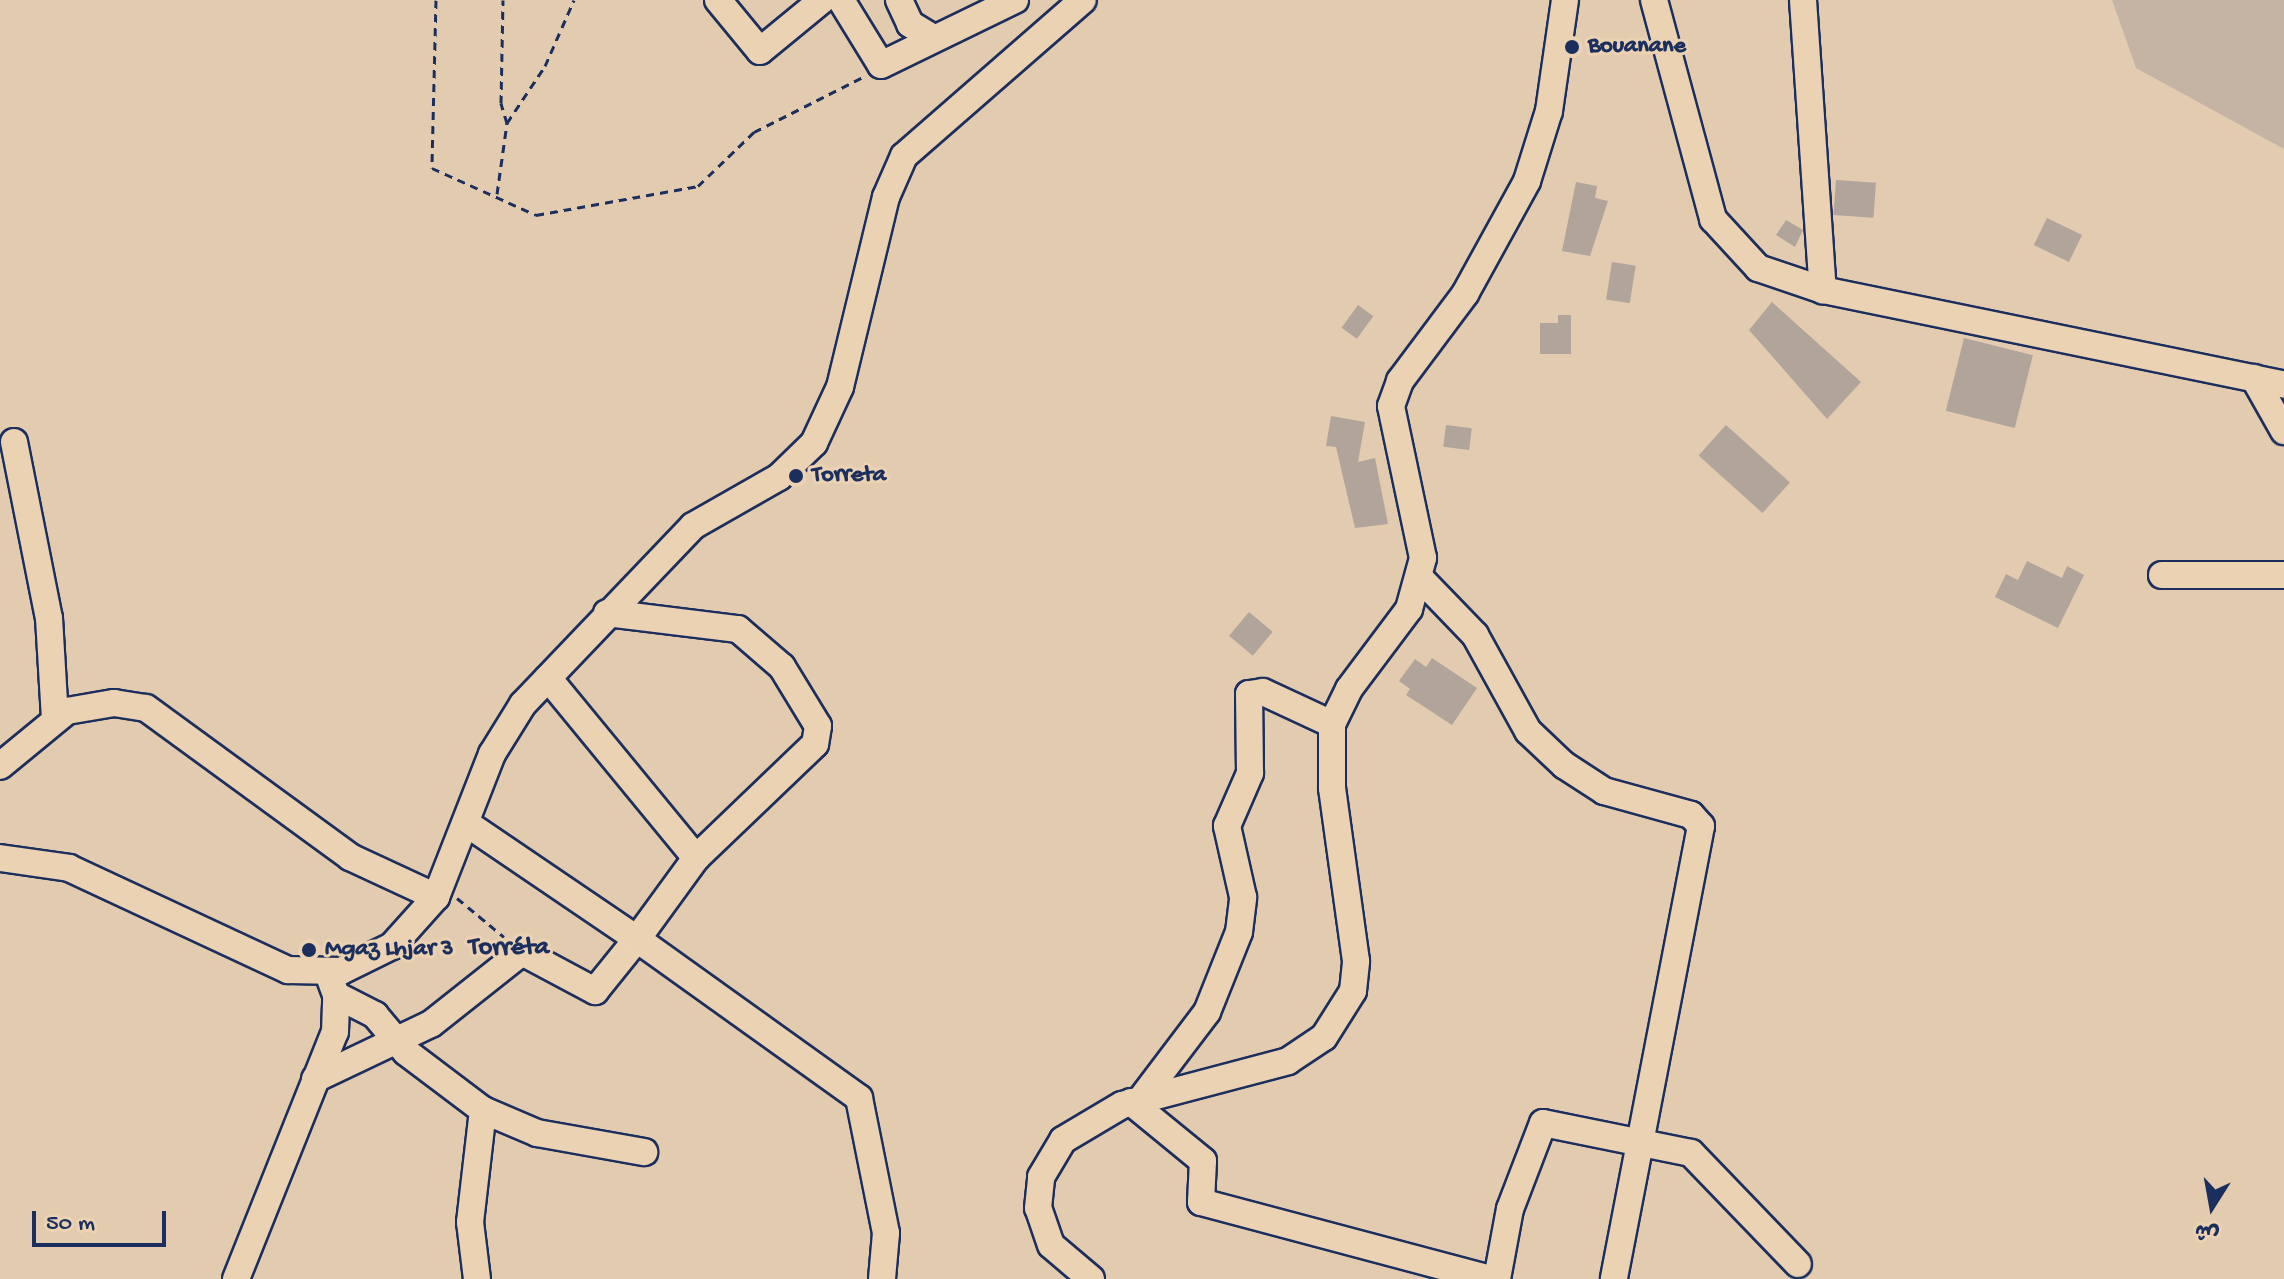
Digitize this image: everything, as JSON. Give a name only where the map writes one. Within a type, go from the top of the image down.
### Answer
[{"type":"street","points":[[718,0],[760,51],[822,0]]},
{"type":"street","points":[[841,0],[881,65],[1015,0]]},
{"type":"street","points":[[899,0],[910,24],[933,38]]},
{"type":"street","points":[[332,984],[392,946],[439,891],[502,733],[548,678],[693,526],[802,458],[840,387],[886,197],[904,156],[1083,0]]},
{"type":"street","points":[[1091,1279],[1067,1263],[1047,1236],[1038,1208],[1041,1177],[1063,1140],[1136,1101],[1288,1061],[1324,1037],[1344,1011],[1356,961],[1332,788],[1332,724],[1421,579],[1421,527],[1393,433],[1394,394],[1465,294],[1527,181],[1549,111],[1565,0]]},
{"type":"street","points":[[1636,0],[1665,40]]},
{"type":"street","points":[[1654,0],[1703,189],[1724,239],[1758,268],[1823,290],[2284,385]]},
{"type":"street","points":[[1803,0],[1823,290]]},
{"type":"street","points":[[2254,378],[2284,431]]},
{"type":"street","points":[[14,442],[49,618],[55,718]]},
{"type":"street","points":[[2162,575],[2284,575]]},
{"type":"street","points":[[1421,579],[1475,635],[1528,731],[1564,765],[1604,791],[1698,821],[1642,1143],[1614,1279]]},
{"type":"street","points":[[315,1079],[398,1043],[522,952],[595,991],[696,858],[815,744],[818,726],[782,667],[738,629],[607,613]]},
{"type":"street","points":[[548,678],[696,858]]},
{"type":"street","points":[[1136,1101],[1207,1012],[1239,932],[1243,897],[1227,826],[1250,773],[1249,694],[1263,692],[1332,724]]},
{"type":"street","points":[[0,766],[55,718],[94,705],[146,708],[350,857],[439,891]]},
{"type":"street","points":[[466,823],[637,939],[859,1098],[886,1233],[882,1279]]},
{"type":"street","points":[[0,858],[69,868],[275,965],[332,984],[375,1015],[398,1043],[483,1110],[537,1133],[644,1152]]},
{"type":"street","points":[[236,1279],[338,1022],[332,984]]},
{"type":"street","points":[[1136,1101],[1203,1161],[1201,1202],[1491,1279]]},
{"type":"street","points":[[477,1279],[470,1222],[483,1110]]},
{"type":"street","points":[[1497,1279],[1510,1209],[1537,1128],[1555,1123],[1691,1153],[1798,1264]]},
{"type":"path","points":[[436,0],[432,168],[448,181],[497,194],[544,215],[698,186],[754,132],[881,65]]},
{"type":"path","points":[[497,194],[507,123],[503,0]]},
{"type":"path","points":[[507,123],[545,66],[574,0]]},
{"type":"path","points":[[439,891],[522,952]]},
{"type":"shaded area","points":[[2112,0],[2284,0],[2284,149],[2136,68]]},
{"type":"building","points":[[1836,180],[1876,183],[1873,218],[1834,215]]},
{"type":"building","points":[[1576,182],[1597,186],[1595,198],[1608,201],[1590,256],[1562,251]]},
{"type":"building","points":[[2047,218],[2082,235],[2069,262],[2034,245]]},
{"type":"building","points":[[1786,220],[1803,230],[1795,247],[1776,235]]},
{"type":"building","points":[[1612,262],[1636,266],[1630,303],[1606,300]]},
{"type":"building","points":[[1772,302],[1861,382],[1827,419],[1749,330]]},
{"type":"building","points":[[1358,305],[1373,316],[1357,339],[1342,328]]},
{"type":"building","points":[[1558,315],[1571,315],[1571,354],[1540,354],[1540,323],[1558,323]]},
{"type":"building","points":[[1964,338],[2033,355],[2015,428],[1946,411]]},
{"type":"building","points":[[1331,416],[1365,422],[1358,462],[1375,458],[1388,524],[1355,528],[1336,447],[1326,446]]},
{"type":"building","points":[[1446,425],[1472,428],[1469,450],[1443,447]]},
{"type":"building","points":[[1726,425],[1790,483],[1762,513],[1699,455]]},
{"type":"building","points":[[2027,561],[2062,578],[2067,566],[2084,575],[2058,628],[1995,597],[2006,574],[2018,580]]},
{"type":"building","points":[[1249,612],[1273,632],[1253,656],[1229,636]]},
{"type":"building","points":[[1432,658],[1477,688],[1452,725],[1406,695],[1410,689],[1399,681],[1415,659],[1426,667]]},
{"type":"place","name":"Bouanane","points":[[1572,47]]},
{"type":"place","name":"Torreta","points":[[796,476]]},
{"type":"place","name":"Mgaz Lhjar 3","points":[[309,950]]},
{"type":"district","name":"Torréta","points":[[509,949]]}]
